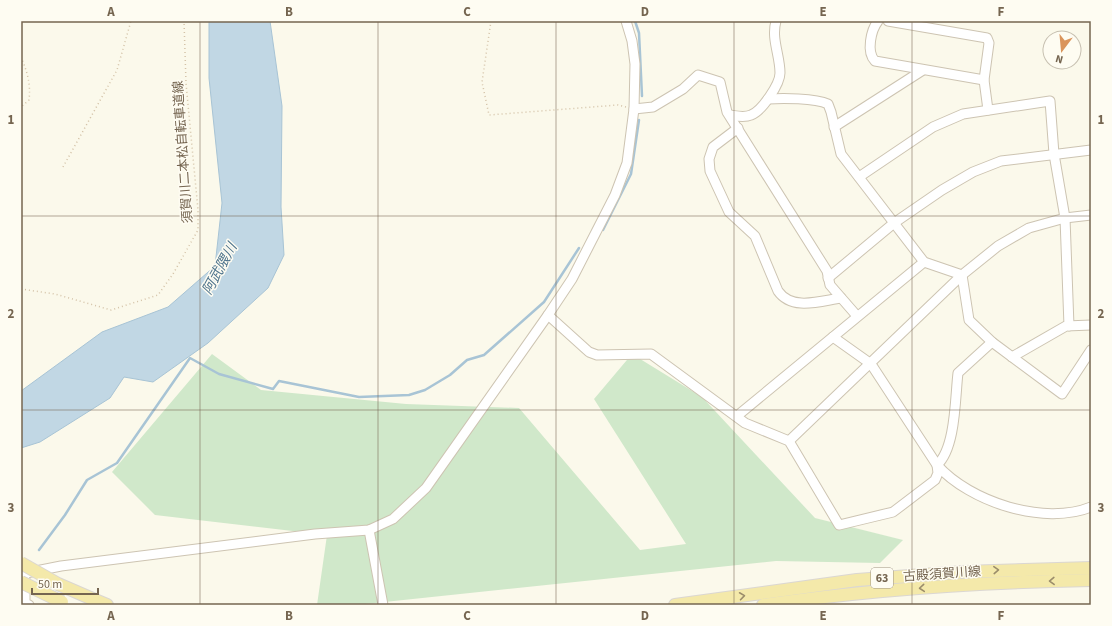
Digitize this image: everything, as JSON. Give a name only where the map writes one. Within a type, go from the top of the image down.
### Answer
[{"type":"main road","name":"古殿須賀川線","points":[[675,605],[857,580],[975,571],[1091,568]]},
{"type":"main road","points":[[22,573],[58,584],[107,605]]},
{"type":"main road","points":[[22,573],[65,604]]},
{"type":"main road","name":"古殿須賀川線","points":[[763,605],[810,598],[931,587],[1091,580]]},
{"type":"street","points":[[29,605],[25,603],[22,573],[61,566],[315,534],[369,530],[393,519],[426,488],[572,279],[615,194],[627,163],[634,109],[635,64],[632,41],[626,21]]},
{"type":"street","points":[[730,115],[743,117],[757,112],[768,99],[780,79],[774,33],[776,21]]},
{"type":"street","points":[[878,21],[871,39],[870,57],[875,61],[984,80]]},
{"type":"street","points":[[888,21],[987,38],[989,43],[984,80],[988,110]]},
{"type":"street","points":[[834,127],[924,70]]},
{"type":"street","points":[[634,109],[653,107],[684,89],[698,75],[720,82],[728,112],[827,271],[830,285],[857,316]]},
{"type":"street","points":[[768,99],[778,98],[825,103],[830,107],[841,154],[924,262],[962,275]]},
{"type":"street","points":[[859,177],[933,127],[963,114],[1050,101],[1054,154],[1065,218],[1069,326]]},
{"type":"street","points":[[738,128],[713,147],[709,159],[710,171],[723,203],[729,212],[755,236],[778,291],[782,297],[796,303],[841,298]]},
{"type":"street","points":[[828,278],[894,223],[973,172],[1001,161],[1091,150]]},
{"type":"street","points":[[789,442],[962,275],[998,246],[1023,232],[1065,218],[1091,215]]},
{"type":"street","points":[[737,416],[924,262]]},
{"type":"street","points":[[962,275],[969,320],[992,342],[1062,394],[1091,350]]},
{"type":"street","points":[[548,315],[588,352],[597,355],[651,354],[745,423],[789,442],[839,525],[893,512],[935,480],[938,473],[937,465],[945,455],[950,438],[958,373],[992,342]]},
{"type":"street","points":[[1012,357],[1069,326],[1091,325]]},
{"type":"street","points":[[833,337],[871,364],[937,465],[966,488],[986,498],[1030,512],[1059,514],[1078,512],[1091,507]]},
{"type":"street","points":[[369,530],[383,605]]},
{"type":"path","points":[[63,167],[117,70],[131,21]]},
{"type":"path","name":"須賀川二本松自転車道線","points":[[21,289],[55,294],[111,310],[158,295],[173,274],[198,230],[198,210],[186,83],[184,21]]},
{"type":"path","points":[[491,21],[482,82],[489,115],[618,106],[634,109]]},
{"type":"path","points":[[21,57],[28,74],[30,88],[29,100],[21,106]]},
{"type":"green space","points":[[212,354],[261,390],[406,404],[519,408],[640,550],[686,544],[594,399],[632,354],[702,397],[815,518],[903,540],[880,563],[776,561],[356,605],[317,605],[327,535],[155,515],[112,472]]},
{"type":"water","name":"阿武隈川","points":[[209,21],[270,21],[282,106],[281,207],[284,255],[268,288],[208,343],[153,382],[124,377],[110,398],[40,442],[21,448],[21,391],[102,332],[168,307],[215,266],[222,203],[209,78]]},
{"type":"waterway","points":[[635,21],[639,33],[642,96]]},
{"type":"waterway","points":[[603,230],[631,174],[639,120]]},
{"type":"waterway","points":[[39,550],[65,515],[87,480],[117,463],[190,358],[219,374],[273,389],[279,381],[359,397],[409,395],[425,390],[450,375],[467,360],[484,355],[544,302],[579,248]]}]
